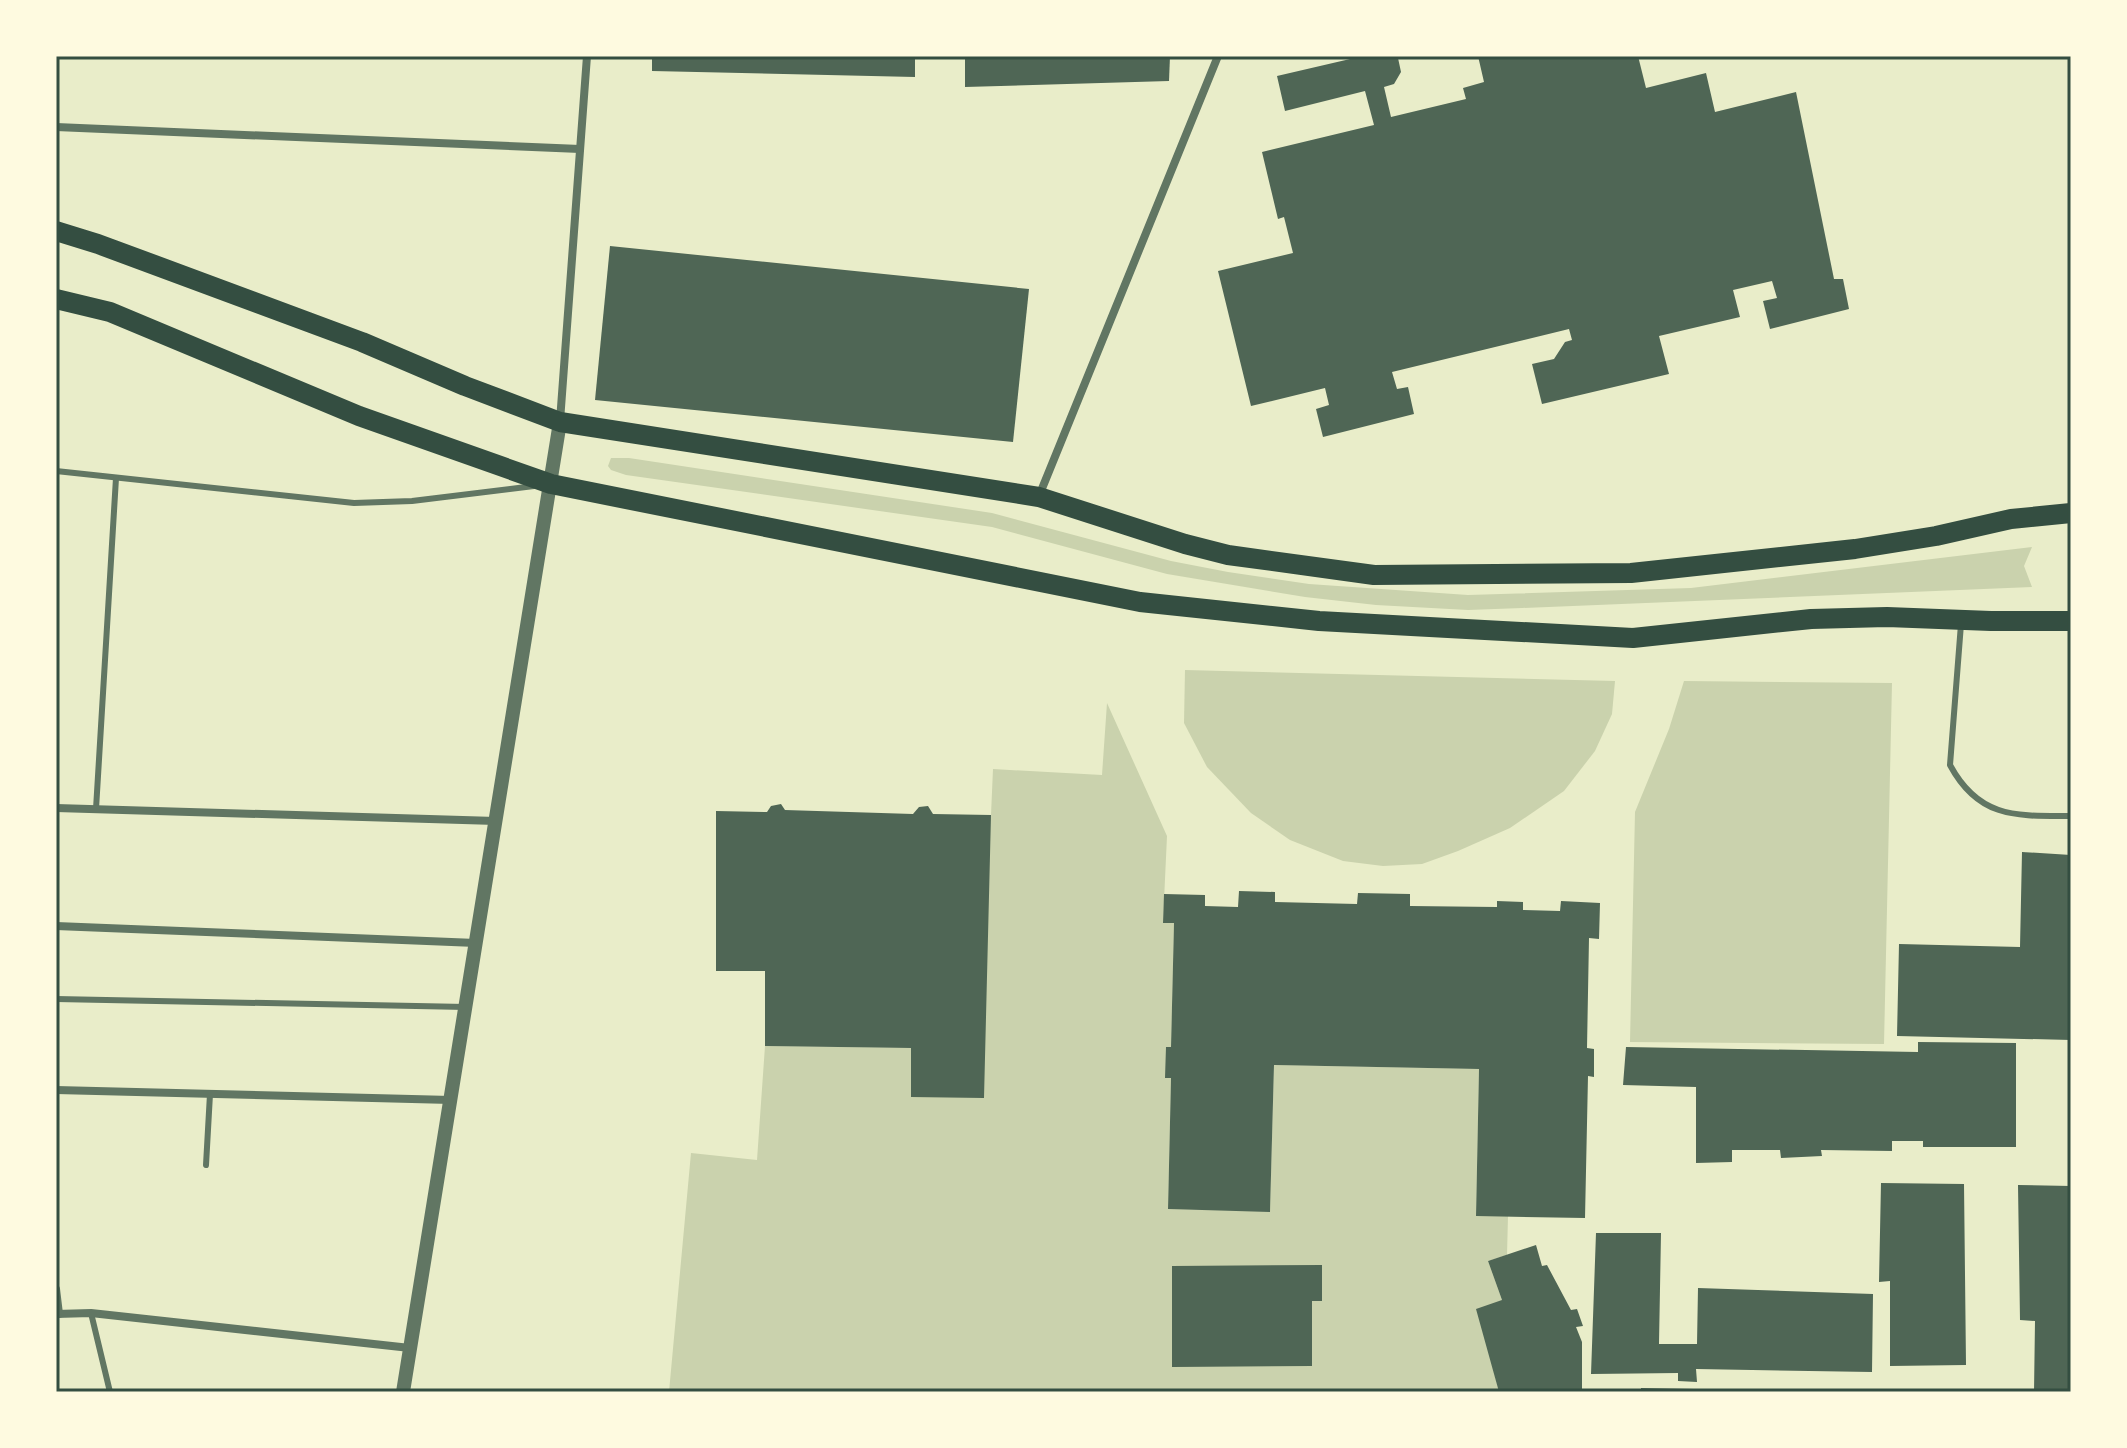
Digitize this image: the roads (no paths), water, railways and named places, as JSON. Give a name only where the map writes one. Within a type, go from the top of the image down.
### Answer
[{"type":"main road","points":[[56,231],[347,337],[560,422],[1039,497],[1228,555],[1374,575],[1631,573],[1855,549],[1936,536],[2011,519],[2071,513]]},
{"type":"main road","points":[[56,299],[110,312],[359,416],[551,484],[1140,602],[1319,621],[1633,638],[1811,619],[1887,617],[2071,621]]},
{"type":"street","points":[[403,1392],[560,422],[587,56]]},
{"type":"street","points":[[1039,497],[1218,56]]},
{"type":"street","points":[[56,127],[580,149]]},
{"type":"street","points":[[56,808],[496,821]]},
{"type":"street","points":[[56,926],[476,943]]},
{"type":"street","points":[[56,1090],[451,1100]]},
{"type":"street","points":[[56,1289],[58,1314],[91,1313],[410,1348]]},
{"type":"lane","points":[[56,471],[354,503],[412,501],[551,484]]},
{"type":"lane","points":[[96,809],[116,478]]},
{"type":"lane","points":[[1961,620],[1950,765],[1959,782],[1996,811],[2023,816],[2071,816]]},
{"type":"lane","points":[[56,999],[466,1007]]},
{"type":"lane","points":[[206,1165],[210,1094]]},
{"type":"lane","points":[[91,1313],[110,1392]]}]
